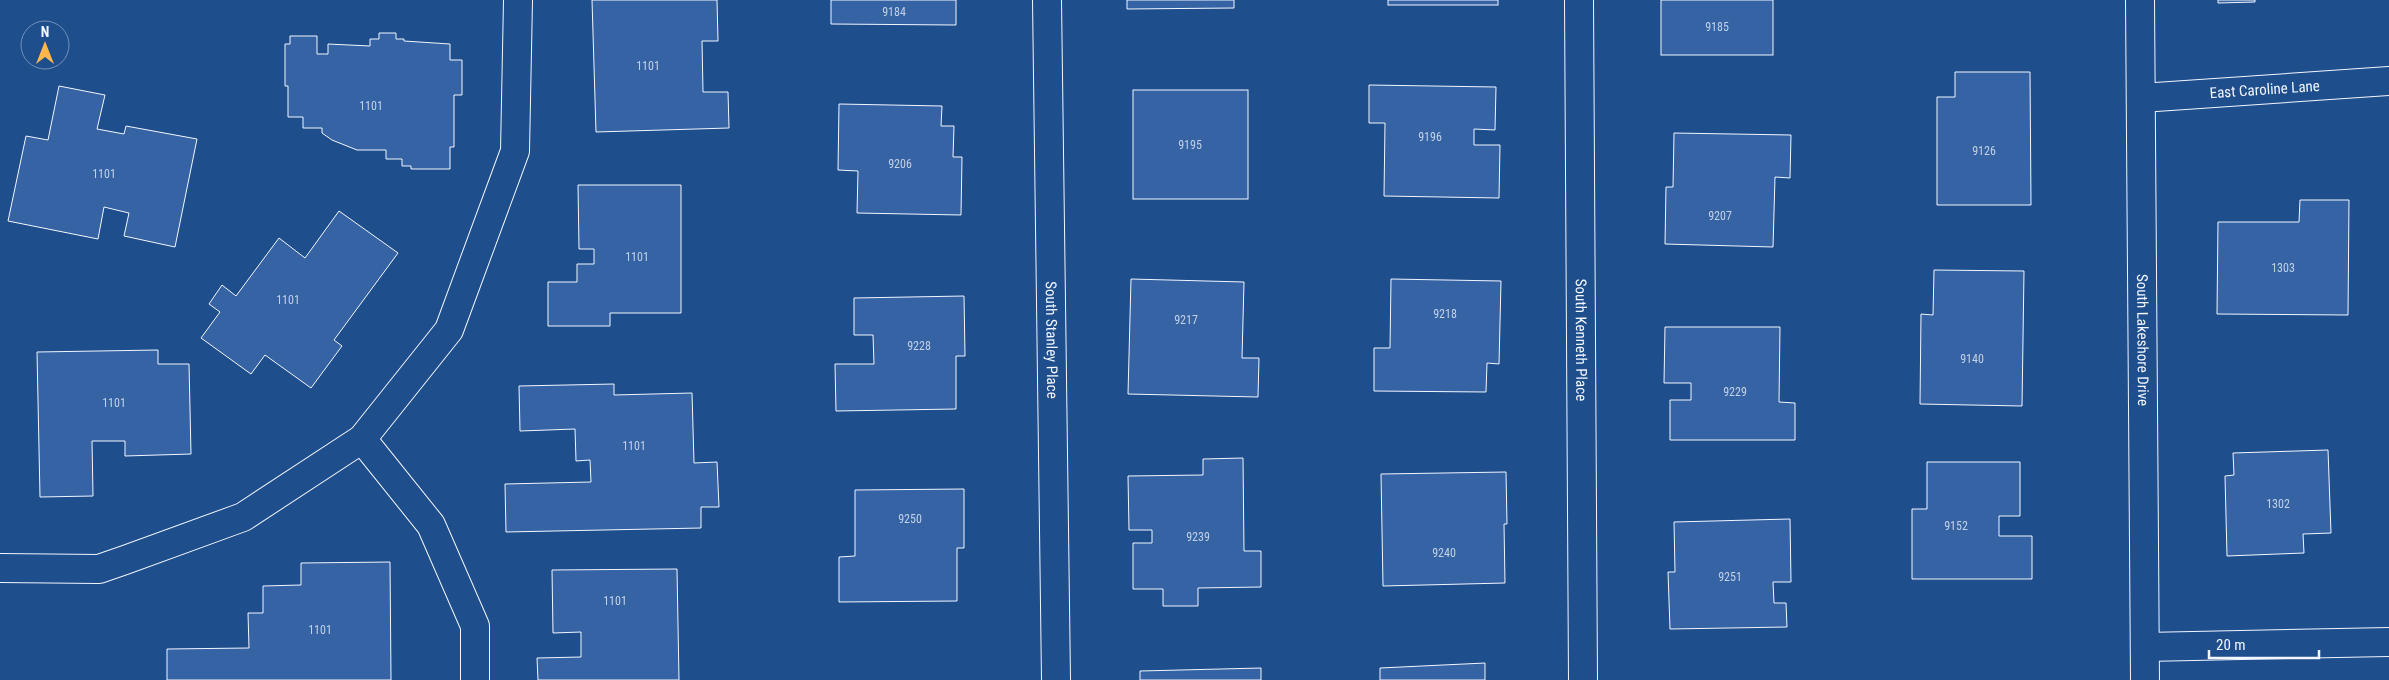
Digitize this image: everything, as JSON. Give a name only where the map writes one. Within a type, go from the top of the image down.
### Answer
[{"type":"street","points":[[0,568],[99,569],[125,560],[243,517],[362,438],[449,330],[515,151],[518,0]]},
{"type":"street","name":"South Stanley Place","points":[[1047,0],[1056,680]]},
{"type":"street","name":"South Kenneth Place","points":[[1579,0],[1583,680]]},
{"type":"street","name":"South Lakeshore Drive","points":[[2140,0],[2145,680]]},
{"type":"street","name":"East Caroline Lane","points":[[2141,98],[2389,81]]},
{"type":"street","points":[[362,438],[431,525],[475,626],[475,680]]},
{"type":"street","points":[[2145,647],[2389,642]]},
{"type":"building","points":[[592,0],[717,0],[718,41],[702,41],[703,92],[728,92],[729,128],[596,132]]},
{"type":"building","points":[[831,0],[956,0],[956,25],[831,24]]},
{"type":"building","points":[[1127,0],[1234,0],[1234,8],[1127,9]]},
{"type":"building","points":[[1388,0],[1498,0],[1498,5],[1388,5]]},
{"type":"building","points":[[1661,0],[1773,0],[1773,55],[1661,55]]},
{"type":"building","points":[[2218,0],[2255,0],[2255,2],[2218,3]]},
{"type":"building","points":[[379,33],[396,33],[396,39],[404,39],[404,41],[450,44],[450,60],[462,60],[462,95],[454,95],[454,147],[450,147],[450,169],[411,169],[411,166],[402,166],[402,159],[386,159],[386,150],[357,150],[332,140],[322,133],[322,128],[303,128],[303,117],[288,117],[288,86],[285,86],[285,44],[290,44],[290,36],[317,36],[317,54],[328,54],[328,44],[370,46],[370,39],[379,39]]},
{"type":"building","points":[[1955,72],[2030,72],[2031,205],[1937,205],[1937,97],[1955,97]]},
{"type":"building","points":[[1369,85],[1496,87],[1495,130],[1474,129],[1474,145],[1500,145],[1499,198],[1384,196],[1385,123],[1369,123]]},
{"type":"building","points":[[59,86],[105,95],[97,129],[124,134],[126,126],[197,139],[175,247],[124,236],[129,213],[104,207],[98,239],[8,221],[26,136],[48,140]]},
{"type":"building","points":[[1133,90],[1248,90],[1248,199],[1133,199]]},
{"type":"building","points":[[839,104],[942,106],[941,126],[954,126],[953,157],[962,157],[961,215],[857,213],[858,171],[838,170]]},
{"type":"building","points":[[1674,133],[1791,135],[1790,178],[1775,177],[1773,247],[1665,244],[1666,187],[1673,187]]},
{"type":"building","points":[[578,185],[681,185],[681,313],[610,313],[610,326],[548,326],[548,282],[577,282],[577,264],[594,264],[594,249],[579,249]]},
{"type":"building","points":[[2300,200],[2349,200],[2348,315],[2217,314],[2218,222],[2299,222]]},
{"type":"building","points":[[339,211],[398,253],[334,340],[342,346],[311,388],[265,355],[251,374],[201,338],[220,312],[209,304],[222,285],[236,296],[279,238],[305,258]]},
{"type":"building","points":[[1934,270],[2024,271],[2022,406],[1920,404],[1921,314],[1933,315]]},
{"type":"building","points":[[1131,279],[1244,282],[1242,358],[1259,358],[1258,397],[1128,394]]},
{"type":"building","points":[[1391,279],[1501,281],[1499,364],[1487,363],[1486,392],[1374,391],[1374,348],[1390,348]]},
{"type":"building","points":[[964,296],[965,356],[956,356],[956,409],[836,411],[835,364],[874,364],[873,335],[854,335],[854,298]]},
{"type":"building","points":[[1665,327],[1780,327],[1779,402],[1795,403],[1795,440],[1670,440],[1670,400],[1691,400],[1691,383],[1664,383]]},
{"type":"building","points":[[158,350],[158,364],[189,364],[191,454],[125,456],[125,441],[92,441],[93,496],[40,497],[37,352]]},
{"type":"building","points":[[614,384],[614,395],[692,393],[694,463],[717,462],[719,507],[701,507],[701,528],[506,532],[505,484],[591,482],[590,460],[576,461],[575,429],[520,431],[519,386]]},
{"type":"building","points":[[2328,450],[2331,533],[2303,534],[2304,553],[2227,556],[2225,476],[2234,475],[2233,453]]},
{"type":"building","points":[[1243,458],[1244,551],[1261,551],[1261,587],[1198,588],[1198,606],[1163,606],[1163,589],[1133,589],[1133,543],[1152,543],[1152,530],[1129,530],[1128,476],[1203,475],[1203,459]]},
{"type":"building","points":[[1927,462],[2020,462],[2020,516],[1999,516],[1999,536],[2032,536],[2032,579],[1912,579],[1912,509],[1927,509]]},
{"type":"building","points":[[1506,472],[1507,524],[1504,524],[1505,583],[1383,586],[1381,474]]},
{"type":"building","points":[[964,489],[964,548],[957,548],[957,601],[839,602],[839,557],[855,556],[855,490]]},
{"type":"building","points":[[1790,519],[1791,582],[1773,582],[1774,603],[1786,603],[1787,627],[1670,629],[1668,572],[1675,572],[1674,522]]},
{"type":"building","points":[[390,562],[391,680],[167,680],[167,649],[249,648],[248,613],[263,613],[263,586],[301,585],[301,563]]},
{"type":"building","points":[[677,569],[679,680],[538,680],[537,658],[581,657],[581,632],[553,633],[552,570]]},
{"type":"building","points":[[1485,663],[1485,680],[1380,680],[1380,668]]},
{"type":"building","points":[[1261,668],[1261,680],[1140,680],[1140,671]]}]
